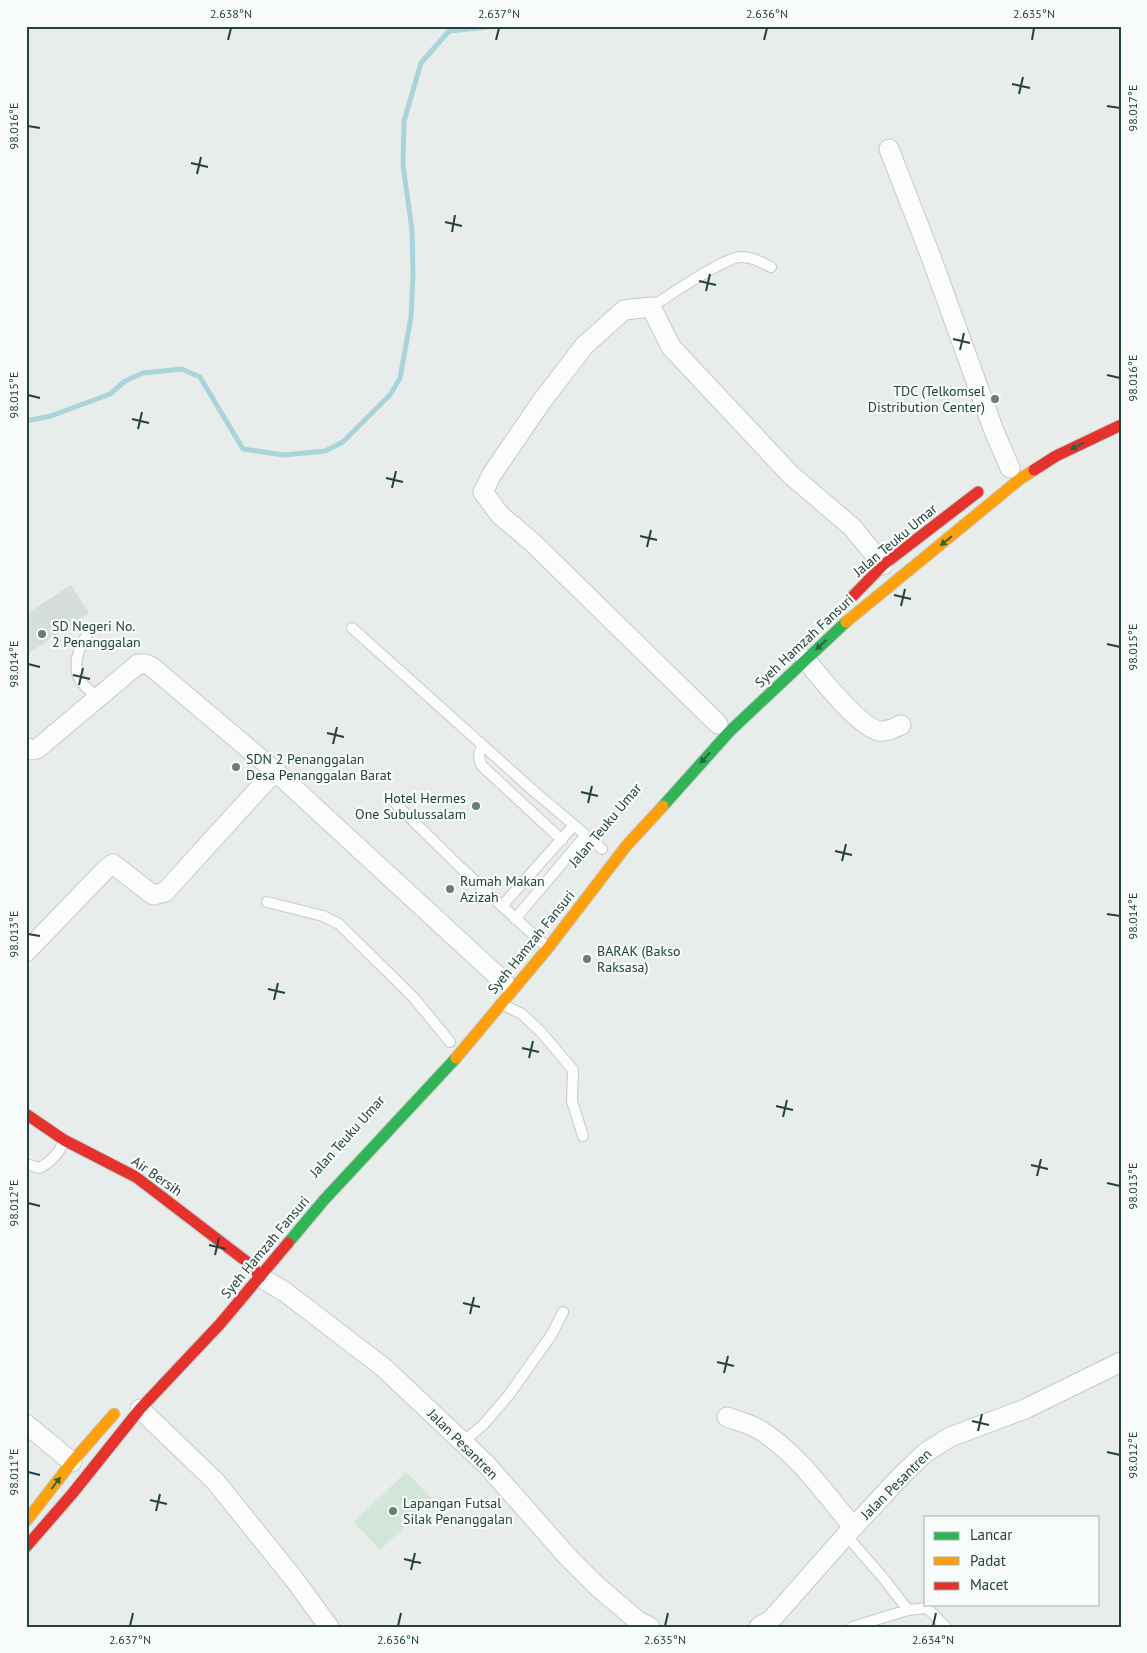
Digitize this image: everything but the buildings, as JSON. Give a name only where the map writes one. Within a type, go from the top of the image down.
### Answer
[{"type":"main road","name":"Syeh Hamzah Fansuri","points":[[26,1547],[72,1494],[132,1405],[220,1324],[253,1268],[324,1200],[469,1044],[502,989],[532,966],[548,948],[626,845],[730,731],[854,614],[948,540],[1020,479],[1056,456],[1121,425]]},
{"type":"main road","name":"Jalan Teuku Umar","points":[[842,606],[883,565],[989,483]]},
{"type":"main road","name":"Air Bersih","points":[[26,1114],[64,1140],[136,1177],[253,1268]]},
{"type":"main road","name":"Jalan Teuku Umar","points":[[311,1198],[331,1176]]},
{"type":"main road","points":[[26,1522],[72,1462],[132,1405]]},
{"type":"street","points":[[889,149],[931,257],[994,431],[1010,468]]},
{"type":"street","points":[[719,724],[531,541],[500,515],[483,492],[492,474],[536,409],[584,346],[624,310],[651,306],[671,347],[792,476],[852,527],[883,565]]},
{"type":"street","points":[[805,660],[851,711],[869,726],[879,731],[884,731],[901,725]]},
{"type":"street","points":[[26,747],[32,750],[37,749],[138,664],[152,666],[275,772],[502,989]]},
{"type":"street","points":[[26,952],[106,868],[113,864],[153,895],[165,892],[275,772]]},
{"type":"street","name":"Jalan Pesantren","points":[[253,1268],[383,1367],[486,1464],[579,1568],[617,1605],[638,1621],[650,1627]]},
{"type":"street","name":"Jalan Pesantren","points":[[759,1627],[772,1620],[849,1531],[919,1458],[950,1437],[1025,1409],[1121,1362]]},
{"type":"street","points":[[132,1405],[214,1481],[294,1579],[329,1627]]},
{"type":"street","points":[[727,1417],[758,1429],[780,1444],[802,1466],[849,1531]]},
{"type":"street","points":[[26,1424],[72,1462]]},
{"type":"lane","points":[[651,306],[724,262],[739,257],[754,258],[771,266]]},
{"type":"lane","points":[[352,628],[602,850]]},
{"type":"lane","points":[[92,629],[84,638],[79,651],[77,671],[82,683],[98,697]]},
{"type":"lane","points":[[484,746],[479,751],[478,756],[482,766],[562,840]]},
{"type":"lane","points":[[393,801],[460,867],[548,948]]},
{"type":"lane","points":[[502,906],[574,825]]},
{"type":"lane","points":[[515,918],[585,836]]},
{"type":"lane","points":[[267,902],[323,916],[339,924],[414,998],[450,1042]]},
{"type":"lane","points":[[502,989],[573,1070],[572,1101],[584,1136]]},
{"type":"lane","points":[[26,1164],[39,1168],[51,1161],[61,1148],[64,1140]]},
{"type":"lane","points":[[463,1442],[483,1425],[508,1396],[552,1334],[563,1312]]},
{"type":"lane","points":[[849,1531],[908,1610]]},
{"type":"lane","points":[[852,1627],[908,1610],[927,1608],[946,1627]]},
{"type":"shaded area","name":"SD Negeri No. 2 Penanggalan","points":[[71,585],[89,613],[26,655],[26,614]]},
{"type":"green space","name":"Lapangan Futsal Silak Penanggalan","points":[[406,1472],[433,1500],[380,1550],[354,1522]]},
{"type":"waterway","points":[[26,421],[51,416],[110,394],[125,381],[143,373],[182,369],[200,377],[243,449],[284,455],[325,451],[343,442],[390,395],[400,378],[411,317],[413,275],[412,230],[403,165],[404,121],[421,63],[449,31],[498,26]]},
{"type":"traffic: fast","points":[[663,806],[730,731],[846,622]]},
{"type":"traffic: fast","points":[[288,1243],[324,1200],[456,1058]]},
{"type":"traffic: slow","points":[[846,622],[1020,479],[1034,470]]},
{"type":"traffic: slow","points":[[456,1058],[548,948],[627,845],[663,806]]},
{"type":"traffic: slow","points":[[27,1520],[72,1462],[114,1414]]},
{"type":"traffic: jam","points":[[1034,470],[1056,456],[1121,425]]},
{"type":"traffic: jam","points":[[852,597],[883,565],[978,492]]},
{"type":"traffic: jam","points":[[26,1114],[64,1140],[136,1177],[251,1265],[260,1277]]},
{"type":"traffic: jam","points":[[26,1547],[72,1494],[140,1409],[220,1324],[288,1243]]},
{"type":"place","name":"TDC (Telkomsel Distribution Center)","points":[[995,399]]},
{"type":"place","name":"SD Negeri No. 2 Penanggalan","points":[[42,634]]},
{"type":"place","name":"SDN 2 Penanggalan Desa Penanggalan Barat","points":[[236,767]]},
{"type":"place","name":"Hotel Hermes One Subulussalam","points":[[476,806]]},
{"type":"place","name":"Rumah Makan Azizah","points":[[450,889]]},
{"type":"place","name":"BARAK (Bakso Raksasa)","points":[[587,959]]},
{"type":"place","name":"Lapangan Futsal Silak Penanggalan","points":[[393,1511]]}]
